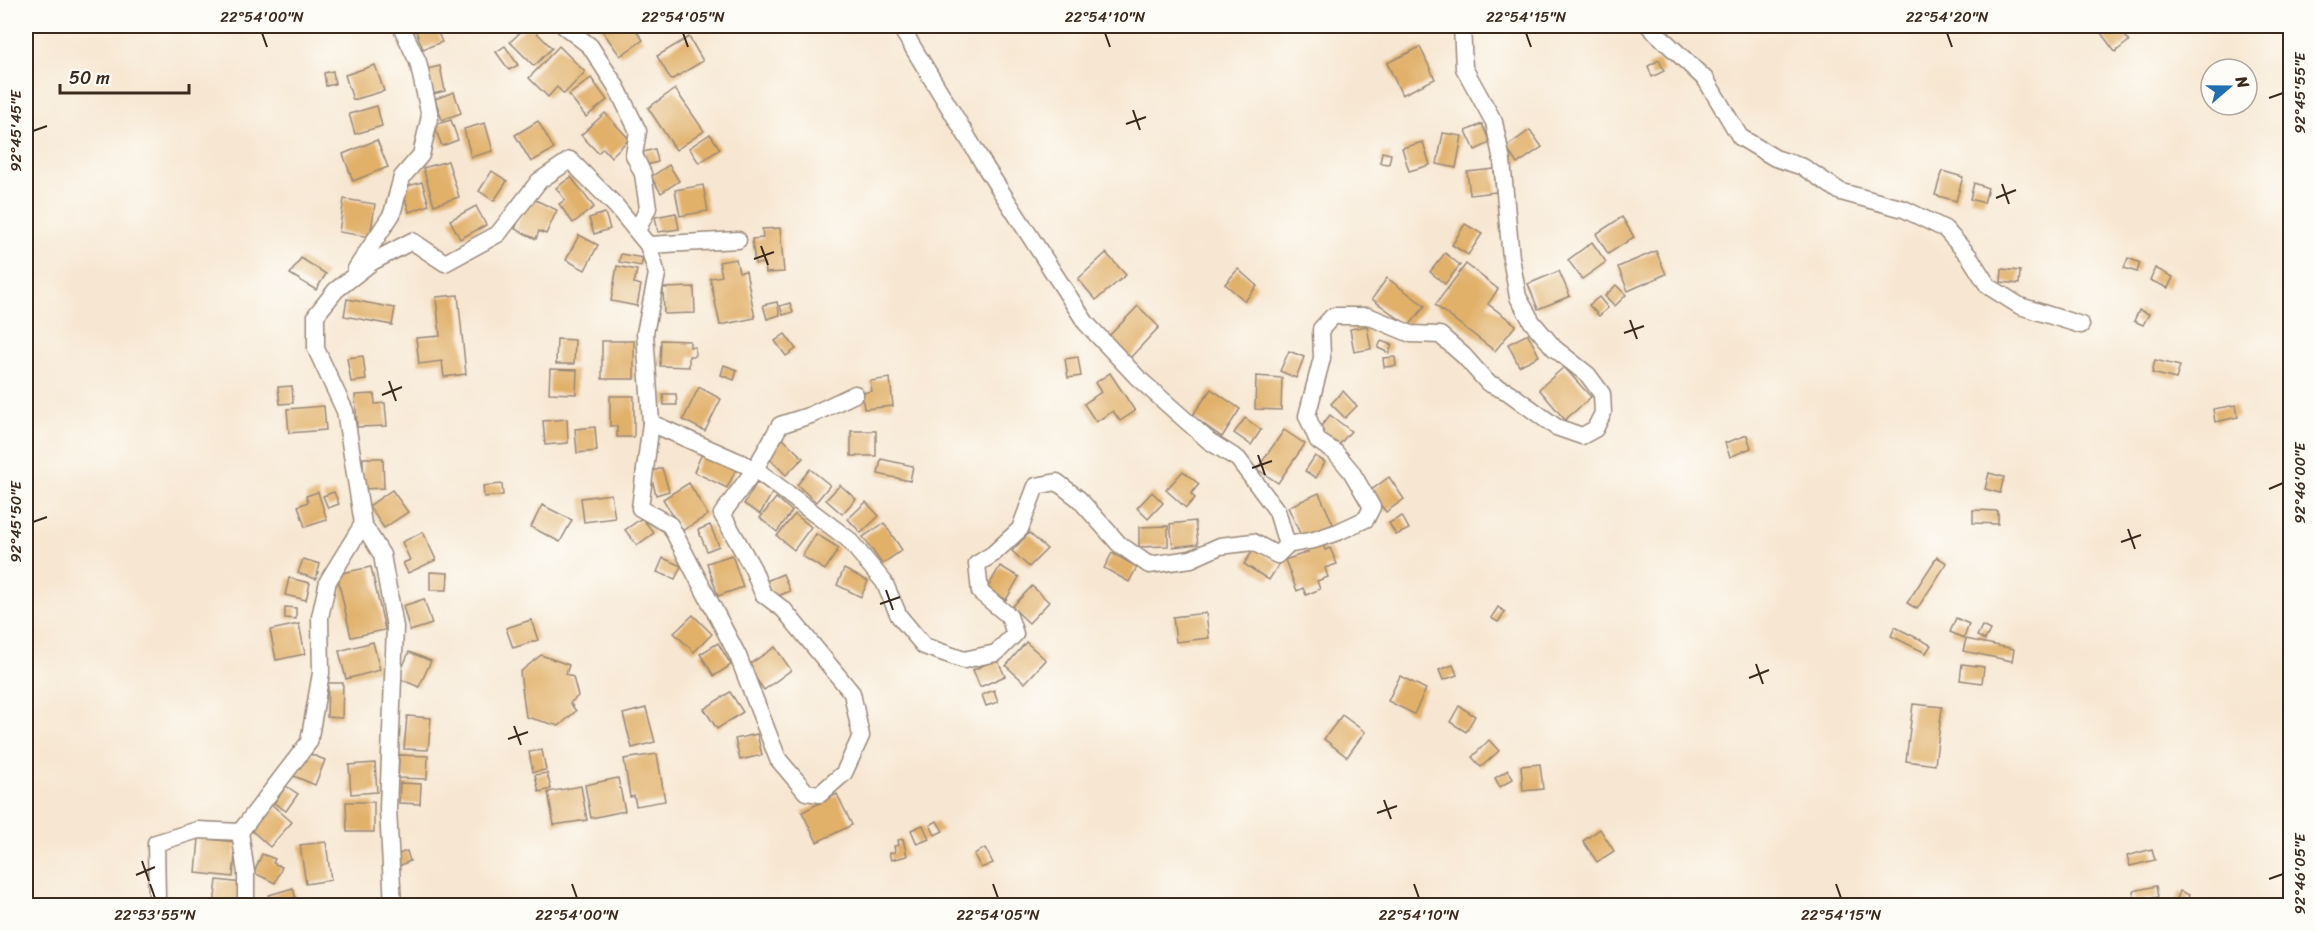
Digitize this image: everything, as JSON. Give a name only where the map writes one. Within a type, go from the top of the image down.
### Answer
[{"type":"street","points":[[349,280],[392,214],[402,177],[421,155],[430,116],[418,62],[401,26]]},
{"type":"street","points":[[564,26],[590,46],[617,88],[638,131],[634,155],[643,174],[648,208],[637,231]]},
{"type":"street","points":[[900,26],[1004,197],[1086,323],[1138,378],[1209,441],[1238,459],[1276,511],[1287,545]]},
{"type":"street","points":[[651,423],[755,469],[848,539],[884,582],[898,616],[924,645],[964,660],[996,653],[1015,634],[1009,616],[980,592],[977,564],[993,554],[1020,529],[1036,486],[1057,482],[1078,499],[1119,544],[1149,565],[1191,559],[1220,546],[1253,542],[1277,555],[1287,545],[1314,540],[1366,519],[1372,507],[1351,471],[1335,452],[1318,441],[1307,416],[1322,358],[1321,329],[1333,316],[1368,316],[1411,334],[1440,335],[1464,356],[1488,383],[1508,392],[1556,427],[1582,436],[1595,429],[1603,413],[1602,394],[1588,375],[1554,348],[1532,322],[1518,297],[1510,246],[1502,161],[1494,122],[1464,68],[1462,26]]},
{"type":"street","points":[[1649,26],[1706,80],[1740,137],[1775,158],[1803,167],[1841,192],[1904,209],[1945,229],[1969,256],[1988,286],[2019,306],[2081,324]]},
{"type":"street","points":[[393,906],[388,809],[395,627],[382,555],[363,524],[345,411],[316,349],[316,315],[336,290],[372,262],[412,241],[445,263],[498,234],[539,181],[570,160],[616,206],[648,245],[657,273],[645,333],[651,423],[640,508],[670,525],[738,656],[778,759],[806,792],[820,794],[844,773],[861,736],[852,693],[784,610],[763,594],[753,569],[722,514],[755,469],[780,425],[811,415],[855,394]]},
{"type":"street","points":[[648,245],[738,240]]},
{"type":"street","points":[[246,906],[246,873],[240,832],[309,742],[321,673],[320,617],[328,581],[363,524]]},
{"type":"street","points":[[154,906],[157,899],[156,843],[198,831],[240,832]]},
{"type":"building","points":[[414,26],[435,26],[442,42],[423,49]]},
{"type":"building","points":[[527,26],[530,26],[552,48],[534,66],[510,42]]},
{"type":"building","points":[[599,26],[633,26],[643,40],[620,56]]},
{"type":"building","points":[[2110,26],[2117,26],[2129,41],[2115,52],[2101,33]]},
{"type":"building","points":[[689,37],[703,61],[671,80],[657,56]]},
{"type":"building","points":[[505,46],[518,65],[509,70],[496,52]]},
{"type":"building","points":[[559,46],[585,72],[564,94],[557,87],[548,97],[529,78]]},
{"type":"building","points":[[1420,47],[1435,79],[1402,95],[1387,63]]},
{"type":"building","points":[[1659,60],[1664,71],[1652,77],[1648,66]]},
{"type":"building","points":[[375,65],[384,91],[353,100],[345,75]]},
{"type":"building","points":[[440,66],[445,91],[433,94],[427,69]]},
{"type":"building","points":[[333,71],[335,84],[326,86],[324,73]]},
{"type":"building","points":[[591,78],[607,100],[586,117],[569,95]]},
{"type":"building","points":[[675,89],[704,131],[676,150],[648,108]]},
{"type":"building","points":[[454,92],[461,113],[442,120],[435,99]]},
{"type":"building","points":[[377,106],[382,126],[355,134],[349,114]]},
{"type":"building","points":[[605,113],[629,139],[611,157],[603,148],[598,153],[581,135]]},
{"type":"building","points":[[451,120],[458,140],[442,146],[434,125]]},
{"type":"building","points":[[538,121],[554,149],[531,162],[515,135]]},
{"type":"building","points":[[485,123],[493,151],[471,157],[464,129]]},
{"type":"building","points":[[1482,124],[1490,143],[1475,150],[1466,131]]},
{"type":"building","points":[[1530,130],[1542,147],[1517,164],[1506,147]]},
{"type":"building","points":[[1443,133],[1462,136],[1456,168],[1437,164]]},
{"type":"building","points":[[710,134],[720,149],[699,163],[689,148]]},
{"type":"building","points":[[377,140],[388,167],[353,181],[343,154]]},
{"type":"building","points":[[1423,142],[1430,165],[1409,171],[1402,148]]},
{"type":"building","points":[[655,149],[658,162],[646,165],[643,152]]},
{"type":"building","points":[[1382,152],[1391,154],[1389,164],[1380,163]]},
{"type":"building","points":[[448,161],[459,197],[434,205],[423,168]]},
{"type":"building","points":[[669,165],[679,181],[661,193],[651,177]]},
{"type":"building","points":[[1494,169],[1496,192],[1470,195],[1467,172]]},
{"type":"building","points":[[492,171],[507,181],[494,201],[479,191]]},
{"type":"building","points":[[1942,171],[1963,177],[1956,201],[1935,195]]},
{"type":"building","points":[[571,177],[594,207],[573,223],[559,204],[565,200],[556,188]]},
{"type":"building","points":[[422,182],[429,205],[409,212],[402,188]]},
{"type":"building","points":[[1974,183],[1988,188],[1984,203],[1970,199]]},
{"type":"building","points":[[703,185],[708,211],[680,216],[675,190]]},
{"type":"building","points":[[529,197],[557,210],[546,234],[539,231],[536,239],[515,229]]},
{"type":"building","points":[[344,199],[375,204],[370,237],[339,232]]},
{"type":"building","points":[[476,206],[486,225],[460,239],[450,220]]},
{"type":"building","points":[[605,213],[610,229],[594,234],[589,218]]},
{"type":"building","points":[[676,213],[679,229],[658,232],[655,217]]},
{"type":"building","points":[[1622,217],[1634,237],[1608,254],[1596,234]]},
{"type":"building","points":[[1465,224],[1482,234],[1468,255],[1452,245]]},
{"type":"building","points":[[780,228],[784,272],[766,273],[765,263],[755,264],[752,239],[763,238],[762,229]]},
{"type":"building","points":[[579,235],[598,245],[585,270],[566,260]]},
{"type":"building","points":[[1592,242],[1606,262],[1582,279],[1568,260]]},
{"type":"building","points":[[1656,251],[1666,274],[1628,291],[1618,267]]},
{"type":"building","points":[[1106,253],[1126,275],[1096,300],[1078,279]]},
{"type":"building","points":[[1445,253],[1460,265],[1445,284],[1430,272]]},
{"type":"building","points":[[621,254],[643,258],[641,266],[619,262]]},
{"type":"building","points":[[301,258],[326,274],[316,290],[290,274]]},
{"type":"building","points":[[2128,258],[2140,263],[2137,272],[2124,268]]},
{"type":"building","points":[[736,259],[739,272],[746,271],[755,318],[720,325],[710,278],[722,276],[719,262]]},
{"type":"building","points":[[1466,264],[1498,289],[1488,304],[1516,325],[1495,351],[1435,305]]},
{"type":"building","points":[[617,266],[637,270],[634,283],[641,285],[637,306],[611,301]]},
{"type":"building","points":[[2155,268],[2173,277],[2168,288],[2150,280]]},
{"type":"building","points":[[1238,269],[1257,286],[1245,301],[1225,284]]},
{"type":"building","points":[[2002,269],[2020,271],[2019,284],[2001,282]]},
{"type":"building","points":[[1559,271],[1570,296],[1538,309],[1528,284]]},
{"type":"building","points":[[1387,278],[1425,306],[1409,326],[1372,299]]},
{"type":"building","points":[[1616,285],[1626,295],[1615,306],[1605,296]]},
{"type":"building","points":[[694,287],[695,313],[664,314],[663,288]]},
{"type":"building","points":[[458,295],[466,374],[444,377],[442,361],[419,364],[416,338],[440,336],[436,297]]},
{"type":"building","points":[[1599,297],[1608,308],[1599,316],[1589,305]]},
{"type":"building","points":[[347,299],[395,308],[392,325],[344,316]]},
{"type":"building","points":[[777,302],[780,315],[767,319],[763,305]]},
{"type":"building","points":[[790,303],[793,312],[783,315],[780,306]]},
{"type":"building","points":[[1138,306],[1159,327],[1130,358],[1108,337]]},
{"type":"building","points":[[2139,310],[2149,314],[2143,325],[2134,321]]},
{"type":"building","points":[[1367,326],[1371,349],[1354,352],[1350,329]]},
{"type":"building","points":[[785,334],[796,349],[786,356],[775,341]]},
{"type":"building","points":[[1528,334],[1539,356],[1519,366],[1508,344]]},
{"type":"building","points":[[557,339],[575,340],[574,364],[556,364]]},
{"type":"building","points":[[661,340],[690,341],[690,347],[695,347],[695,356],[689,356],[689,367],[660,366]]},
{"type":"building","points":[[602,341],[634,341],[634,379],[602,379]]},
{"type":"building","points":[[1381,341],[1392,345],[1389,353],[1378,348]]},
{"type":"building","points":[[1289,351],[1304,357],[1296,378],[1280,371]]},
{"type":"building","points":[[363,356],[366,380],[351,382],[347,358]]},
{"type":"building","points":[[1078,357],[1081,376],[1068,378],[1065,359]]},
{"type":"building","points":[[1395,357],[1396,366],[1384,367],[1383,358]]},
{"type":"building","points":[[2155,360],[2180,366],[2176,379],[2152,373]]},
{"type":"building","points":[[724,365],[737,370],[734,380],[721,375]]},
{"type":"building","points":[[1564,367],[1591,397],[1565,420],[1539,389]]},
{"type":"building","points":[[550,369],[577,370],[576,394],[549,393]]},
{"type":"building","points":[[1110,373],[1135,411],[1120,421],[1113,411],[1096,422],[1084,404],[1101,392],[1095,383]]},
{"type":"building","points":[[1256,376],[1282,378],[1281,410],[1255,409]]},
{"type":"building","points":[[890,378],[893,406],[864,409],[862,393],[872,391],[870,381]]},
{"type":"building","points":[[292,386],[293,403],[280,404],[278,387]]},
{"type":"building","points":[[699,387],[721,399],[705,431],[683,420]]},
{"type":"building","points":[[1211,389],[1240,409],[1222,437],[1192,416]]},
{"type":"building","points":[[1343,391],[1357,406],[1345,418],[1331,404]]},
{"type":"building","points":[[374,394],[375,404],[385,403],[387,426],[357,427],[355,395]]},
{"type":"building","points":[[663,394],[676,394],[677,405],[664,405]]},
{"type":"building","points":[[610,396],[634,396],[634,437],[617,437],[617,426],[610,426]]},
{"type":"building","points":[[2236,405],[2238,417],[2215,422],[2213,409]]},
{"type":"building","points":[[324,406],[326,430],[289,433],[287,409]]},
{"type":"building","points":[[1330,415],[1351,431],[1338,446],[1318,430]]},
{"type":"building","points":[[1245,418],[1261,430],[1251,445],[1234,433]]},
{"type":"building","points":[[567,419],[568,443],[545,445],[543,421]]},
{"type":"building","points":[[595,427],[597,451],[577,453],[575,429]]},
{"type":"building","points":[[1284,430],[1305,444],[1278,483],[1257,469]]},
{"type":"building","points":[[851,431],[876,431],[876,456],[851,456]]},
{"type":"building","points":[[1747,435],[1751,448],[1730,457],[1725,443]]},
{"type":"building","points":[[783,439],[803,458],[786,475],[767,456]]},
{"type":"building","points":[[703,451],[737,467],[727,488],[694,472]]},
{"type":"building","points":[[1315,456],[1325,462],[1316,478],[1305,471]]},
{"type":"building","points":[[363,458],[383,458],[384,488],[363,489]]},
{"type":"building","points":[[881,459],[913,466],[910,481],[878,474]]},
{"type":"building","points":[[662,468],[669,491],[656,495],[650,472]]},
{"type":"building","points":[[810,469],[830,485],[816,502],[797,485]]},
{"type":"building","points":[[1183,471],[1199,484],[1191,494],[1195,498],[1186,508],[1166,490]]},
{"type":"building","points":[[1989,473],[2004,477],[2000,493],[1985,489]]},
{"type":"building","points":[[1389,477],[1404,499],[1386,512],[1370,491]]},
{"type":"building","points":[[757,482],[773,492],[760,514],[744,504]]},
{"type":"building","points":[[689,483],[708,515],[682,531],[663,499]]},
{"type":"building","points":[[502,484],[503,495],[484,497],[483,486]]},
{"type":"building","points":[[840,485],[856,499],[842,514],[826,500]]},
{"type":"building","points":[[392,490],[408,512],[384,528],[369,506]]},
{"type":"building","points":[[318,492],[327,520],[305,527],[298,506],[308,502],[306,496]]},
{"type":"building","points":[[334,492],[339,504],[328,508],[323,496]]},
{"type":"building","points":[[1152,492],[1163,503],[1148,519],[1137,508]]},
{"type":"building","points":[[1319,493],[1333,524],[1302,538],[1288,507]]},
{"type":"building","points":[[611,494],[615,518],[584,522],[581,498]]},
{"type":"building","points":[[776,498],[792,511],[777,532],[760,518]]},
{"type":"building","points":[[866,502],[879,516],[861,533],[848,519]]},
{"type":"building","points":[[542,505],[572,520],[560,542],[531,527]]},
{"type":"building","points":[[1973,510],[1998,511],[1998,524],[1973,523]]},
{"type":"building","points":[[795,514],[811,527],[794,550],[777,536]]},
{"type":"building","points":[[1402,516],[1409,529],[1396,535],[1389,523]]},
{"type":"building","points":[[642,518],[654,533],[637,545],[625,530]]},
{"type":"building","points":[[1195,521],[1198,544],[1173,547],[1170,524]]},
{"type":"building","points":[[884,523],[902,550],[882,564],[863,537]]},
{"type":"building","points":[[710,525],[719,546],[707,551],[698,530]]},
{"type":"building","points":[[1168,526],[1168,546],[1139,547],[1139,527]]},
{"type":"building","points":[[423,532],[436,560],[408,573],[403,563],[410,560],[402,542]]},
{"type":"building","points":[[1029,533],[1047,549],[1029,567],[1012,551]]},
{"type":"building","points":[[816,534],[839,548],[825,570],[802,556]]},
{"type":"building","points":[[1322,542],[1325,550],[1330,548],[1337,564],[1325,568],[1328,577],[1317,581],[1320,589],[1306,595],[1303,588],[1297,591],[1285,560],[1308,552],[1306,548]]},
{"type":"building","points":[[1254,549],[1279,564],[1269,580],[1244,564]]},
{"type":"building","points":[[1112,553],[1137,567],[1129,582],[1104,568]]},
{"type":"building","points":[[732,555],[743,587],[718,596],[707,563]]},
{"type":"building","points":[[1937,557],[1947,563],[1917,609],[1907,603]]},
{"type":"building","points":[[663,558],[681,566],[675,579],[657,572]]},
{"type":"building","points":[[303,559],[320,564],[316,579],[298,573]]},
{"type":"building","points":[[1000,566],[1019,577],[1006,600],[987,589]]},
{"type":"building","points":[[371,567],[385,630],[351,637],[337,574]]},
{"type":"building","points":[[844,569],[868,581],[861,597],[837,585]]},
{"type":"building","points":[[430,572],[448,573],[447,590],[430,590]]},
{"type":"building","points":[[783,574],[790,591],[773,598],[766,581]]},
{"type":"building","points":[[289,578],[310,583],[306,600],[285,595]]},
{"type":"building","points":[[1032,586],[1049,602],[1029,623],[1012,607]]},
{"type":"building","points":[[424,599],[432,624],[410,631],[403,606]]},
{"type":"building","points":[[285,607],[296,608],[296,619],[285,618]]},
{"type":"building","points":[[1498,607],[1505,612],[1498,622],[1491,618]]},
{"type":"building","points":[[1206,613],[1209,638],[1176,642],[1173,617]]},
{"type":"building","points":[[693,615],[712,634],[694,652],[674,633]]},
{"type":"building","points":[[1956,618],[1969,624],[1964,638],[1950,632]]},
{"type":"building","points":[[531,620],[538,640],[513,648],[506,628]]},
{"type":"building","points":[[299,624],[305,654],[276,660],[270,630]]},
{"type":"building","points":[[1982,626],[1990,630],[1985,640],[1977,636]]},
{"type":"building","points":[[1895,627],[1931,645],[1926,653],[1891,636]]},
{"type":"building","points":[[1966,639],[2014,649],[2012,661],[1963,651]]},
{"type":"building","points":[[373,642],[380,670],[346,679],[339,651]]},
{"type":"building","points":[[1026,642],[1046,660],[1025,683],[1006,666]]},
{"type":"building","points":[[718,643],[731,665],[714,676],[700,654]]},
{"type":"building","points":[[775,647],[791,670],[764,690],[747,666]]},
{"type":"building","points":[[409,652],[431,661],[419,687],[398,678]]},
{"type":"building","points":[[541,655],[569,665],[566,674],[573,677],[578,696],[570,703],[576,711],[559,726],[526,717],[520,672]]},
{"type":"building","points":[[997,659],[1005,676],[980,687],[973,670]]},
{"type":"building","points":[[1962,664],[1984,667],[1982,683],[1960,680]]},
{"type":"building","points":[[1453,665],[1457,675],[1443,680],[1439,670]]},
{"type":"building","points":[[1400,676],[1426,689],[1414,714],[1388,701]]},
{"type":"building","points":[[328,683],[343,683],[342,718],[327,717]]},
{"type":"building","points":[[994,690],[998,702],[986,706],[982,695]]},
{"type":"building","points":[[730,692],[743,712],[717,729],[704,709]]},
{"type":"building","points":[[1913,704],[1942,707],[1935,765],[1906,761]]},
{"type":"building","points":[[1459,706],[1475,716],[1466,732],[1450,722]]},
{"type":"building","points":[[646,708],[655,742],[632,748],[623,714]]},
{"type":"building","points":[[1342,715],[1365,732],[1347,757],[1324,739]]},
{"type":"building","points":[[407,716],[431,718],[428,750],[404,749]]},
{"type":"building","points":[[757,734],[762,755],[740,760],[735,739]]},
{"type":"building","points":[[1489,740],[1499,751],[1481,767],[1472,757]]},
{"type":"building","points":[[542,750],[546,770],[533,772],[529,752]]},
{"type":"building","points":[[305,752],[325,760],[315,785],[294,776]]},
{"type":"building","points":[[657,754],[665,801],[636,806],[634,796],[630,797],[624,759]]},
{"type":"building","points":[[399,755],[428,756],[427,779],[398,778]]},
{"type":"building","points":[[375,763],[377,792],[351,794],[349,765]]},
{"type":"building","points":[[1540,764],[1543,789],[1523,791],[1521,766]]},
{"type":"building","points":[[1508,770],[1513,779],[1500,787],[1495,778]]},
{"type":"building","points":[[547,773],[551,789],[539,792],[535,775]]},
{"type":"building","points":[[618,778],[625,811],[591,818],[585,785]]},
{"type":"building","points":[[400,783],[421,784],[420,804],[399,803]]},
{"type":"building","points":[[286,786],[298,794],[286,811],[274,803]]},
{"type":"building","points":[[581,786],[587,820],[554,825],[548,792]]},
{"type":"building","points":[[837,794],[852,825],[817,842],[802,812]]},
{"type":"building","points":[[346,802],[374,802],[374,832],[347,832]]},
{"type":"building","points":[[271,804],[292,822],[270,847],[250,829]]},
{"type":"building","points":[[937,821],[943,831],[935,835],[930,825]]},
{"type":"building","points":[[923,825],[929,839],[917,844],[911,830]]},
{"type":"building","points":[[1600,829],[1614,851],[1597,862],[1583,841]]},
{"type":"building","points":[[199,838],[236,842],[233,877],[196,873]]},
{"type":"building","points":[[903,839],[907,856],[891,860],[889,853],[895,852],[894,846],[899,845],[898,840]]},
{"type":"building","points":[[326,842],[331,880],[306,884],[300,845]]},
{"type":"building","points":[[985,848],[993,863],[981,868],[974,854]]},
{"type":"building","points":[[2152,849],[2155,860],[2130,866],[2127,856]]},
{"type":"building","points":[[407,851],[410,861],[397,867],[393,856]]},
{"type":"building","points":[[262,854],[275,859],[273,863],[282,867],[275,883],[254,873]]},
{"type":"building","points":[[217,880],[242,883],[240,906],[214,906]]},
{"type":"building","points":[[2156,886],[2158,897],[2135,902],[2133,891]]},
{"type":"building","points":[[293,888],[298,906],[272,906],[269,895]]},
{"type":"building","points":[[2180,891],[2189,895],[2186,905],[2176,902]]}]
